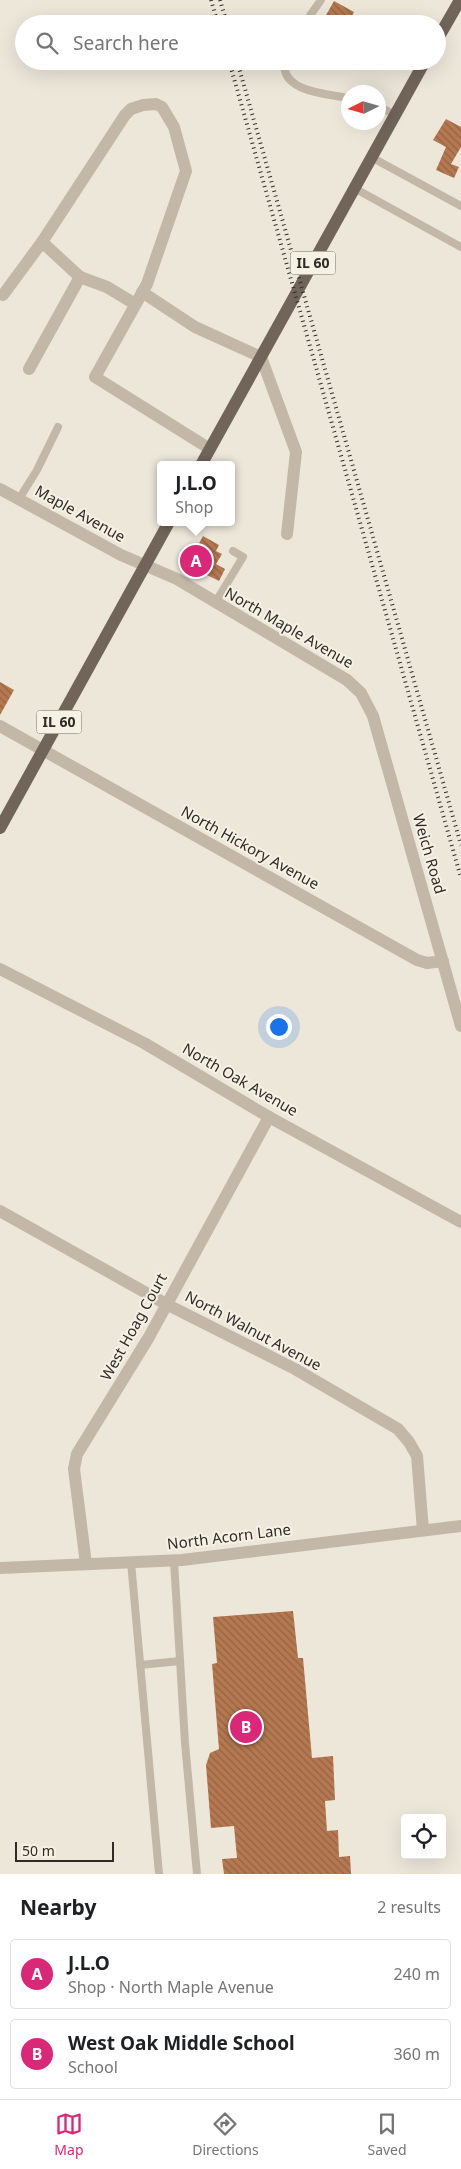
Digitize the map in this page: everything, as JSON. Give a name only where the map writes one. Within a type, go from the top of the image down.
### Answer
[{"type":"main road","points":[[446,24],[460,0]]},
{"type":"main road","name":"IL 60","points":[[203,461],[420,70]]},
{"type":"main road","name":"IL 60","points":[[0,828],[167,526]]},
{"type":"street","points":[[4,295],[42,242],[125,115],[142,105],[156,104],[162,107],[174,127],[186,171],[164,230],[159,254],[142,292],[96,377],[210,449]]},
{"type":"street","points":[[42,242],[80,277],[107,287],[134,304]]},
{"type":"street","points":[[29,369],[80,277]]},
{"type":"street","points":[[142,292],[195,327],[262,357],[296,452],[287,534]]},
{"type":"street","name":"Maple Avenue","points":[[0,489],[144,566]]},
{"type":"street","name":"North Maple Avenue","points":[[144,566],[177,579],[215,604],[347,680],[361,693]]},
{"type":"street","name":"Weich Road","points":[[361,693],[373,716],[461,1026]]},
{"type":"street","name":"North Hickory Avenue","points":[[0,726],[417,960],[427,963],[443,961]]},
{"type":"street","name":"North Oak Avenue","points":[[0,969],[144,1043],[269,1116],[461,1222]]},
{"type":"street","name":"West Hoag Court","points":[[86,1564],[74,1469],[77,1454],[149,1337],[269,1116]]},
{"type":"street","name":"North Walnut Avenue","points":[[2,1217],[166,1304],[287,1365],[398,1429],[410,1442],[417,1456],[423,1530]]},
{"type":"street","name":"North Acorn Lane","points":[[0,1568],[174,1561],[461,1526]]},
{"type":"lane","points":[[310,15],[321,0]]},
{"type":"lane","points":[[286,70],[289,80],[299,87],[341,96]]},
{"type":"lane","points":[[386,111],[395,116]]},
{"type":"lane","points":[[371,157],[461,206]]},
{"type":"lane","points":[[354,188],[461,247]]},
{"type":"lane","points":[[19,499],[37,470],[58,427]]},
{"type":"lane","points":[[215,604],[243,557],[233,551]]},
{"type":"lane","points":[[174,1561],[197,1874]]},
{"type":"lane","points":[[131,1562],[159,1874]]},
{"type":"lane","points":[[140,1665],[180,1661]]},
{"type":"building","points":[[334,1],[354,12],[352,15],[326,15]]},
{"type":"building","points":[[446,119],[461,127],[461,147],[451,164],[459,167],[454,178],[436,170],[446,147],[433,140]]},
{"type":"building","points":[[203,536],[219,545],[216,551],[222,554],[216,564],[225,569],[219,581],[187,565]]},
{"type":"building","points":[[0,682],[14,690],[0,715]]},
{"type":"building","points":[[293,1611],[298,1658],[303,1658],[312,1758],[333,1756],[335,1800],[325,1801],[327,1831],[338,1830],[339,1857],[350,1856],[351,1874],[224,1874],[222,1859],[237,1858],[234,1826],[211,1828],[206,1765],[210,1753],[219,1749],[212,1664],[217,1663],[213,1617]]},
{"type":"railway","points":[[211,0],[215,15]]},
{"type":"railway","points":[[220,0],[224,15]]},
{"type":"railway","points":[[232,70],[461,878]]},
{"type":"railway","points":[[240,70],[461,845]]},
{"type":"place","name":"J.L.O","points":[[196,561]]},
{"type":"place","name":"West Oak Middle School","points":[[246,1727]]}]
